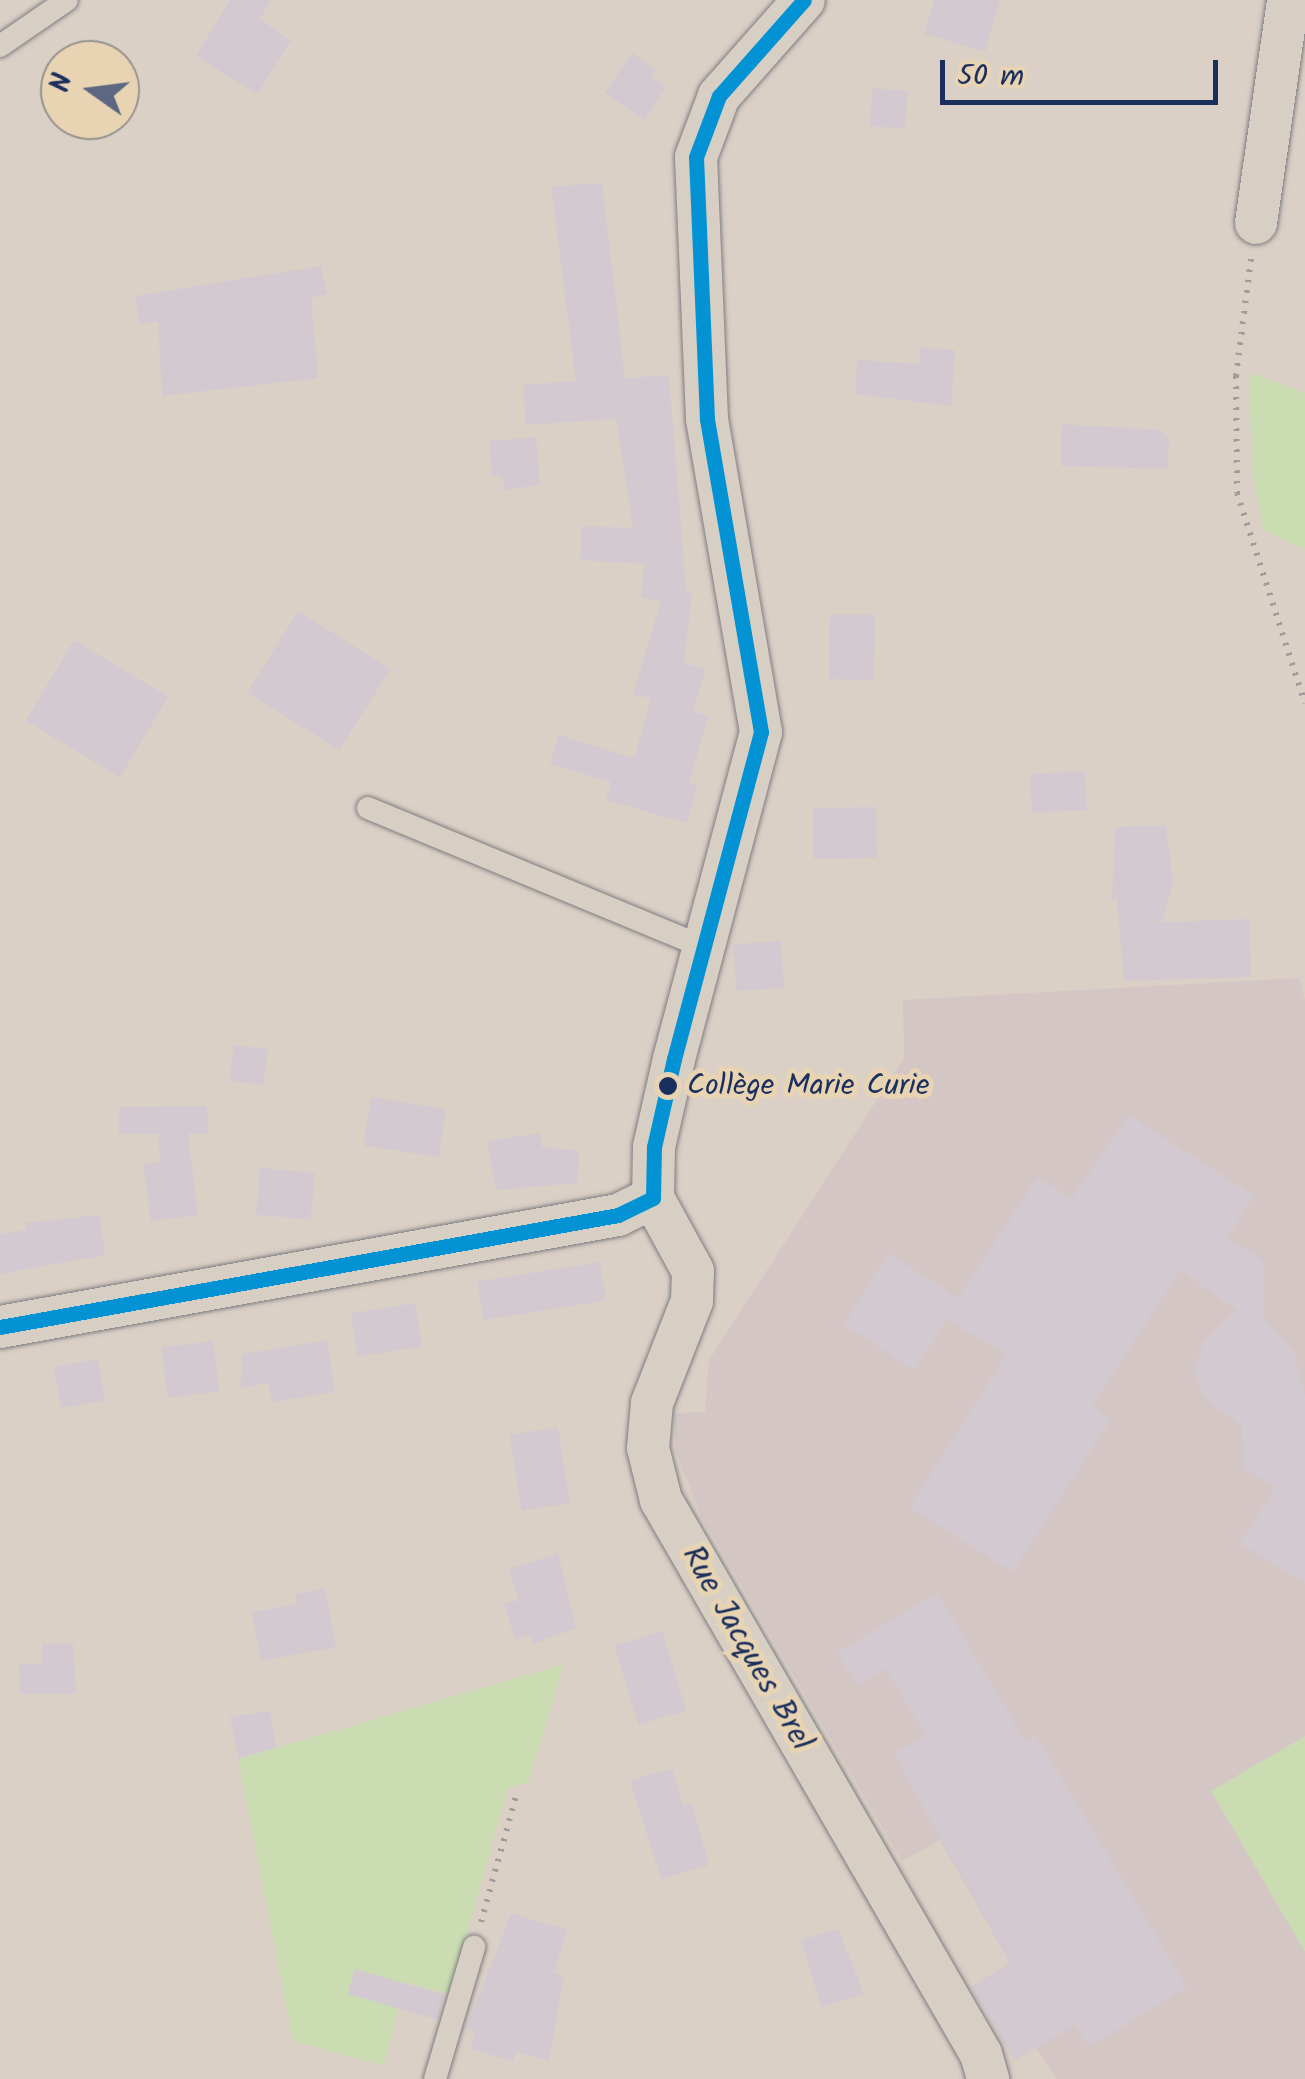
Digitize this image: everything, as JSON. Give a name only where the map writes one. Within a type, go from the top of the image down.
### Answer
[{"type":"street","points":[[0,1327],[618,1215],[653,1198],[654,1148],[761,732],[710,437],[696,157],[718,96],[804,0]]},
{"type":"street","points":[[1256,223],[1288,0]]},
{"type":"street","name":"Rue Jacques Brel","points":[[653,1198],[693,1270],[692,1301],[652,1403],[648,1448],[661,1500],[981,2054],[988,2079]]},
{"type":"lane","points":[[0,46],[67,0]]},
{"type":"lane","points":[[368,808],[704,947]]},
{"type":"lane","points":[[435,2079],[474,1947]]},
{"type":"path","points":[[1256,223],[1236,376],[1236,492],[1305,703]]},
{"type":"path","points":[[474,1947],[516,1796]]},
{"type":"shaded area","name":"Collège Marie Curie","points":[[1299,978],[1305,1001],[1305,2079],[1057,2079],[1036,2048],[1015,2060],[971,1987],[1010,1963],[940,1840],[902,1861],[702,1518],[676,1452],[674,1413],[705,1412],[709,1360],[904,1058],[903,1000]]},
{"type":"green space","points":[[1250,373],[1305,393],[1305,550],[1263,529],[1251,464]]},
{"type":"green space","points":[[564,1664],[528,1783],[508,1787],[450,1994],[406,1983],[383,2066],[293,2041],[238,1759]]},
{"type":"green space","points":[[1305,1736],[1305,1952],[1211,1791]]},
{"type":"building","points":[[230,0],[271,0],[260,19],[291,41],[257,94],[196,56]]},
{"type":"building","points":[[934,0],[1000,0],[985,52],[924,34]]},
{"type":"building","points":[[632,53],[657,70],[651,77],[666,87],[645,120],[605,93]]},
{"type":"building","points":[[873,88],[908,91],[905,129],[870,126]]},
{"type":"building","points":[[602,183],[625,378],[669,375],[686,590],[692,591],[684,663],[706,669],[693,711],[708,716],[689,784],[697,786],[687,823],[606,800],[611,782],[550,764],[559,735],[634,758],[651,699],[633,694],[661,601],[641,598],[644,564],[580,560],[582,526],[633,528],[616,419],[526,425],[523,385],[576,381],[551,186]]},
{"type":"building","points":[[321,266],[327,294],[311,298],[318,378],[162,396],[158,322],[139,324],[135,296]]},
{"type":"building","points":[[920,347],[955,350],[951,406],[855,394],[857,360],[919,364]]},
{"type":"building","points":[[1062,424],[1161,430],[1169,439],[1167,469],[1061,466]]},
{"type":"building","points":[[536,437],[540,485],[504,490],[503,478],[492,475],[489,441]]},
{"type":"building","points":[[298,611],[390,669],[340,750],[247,692]]},
{"type":"building","points":[[830,614],[875,615],[874,680],[829,679]]},
{"type":"building","points":[[74,640],[168,697],[120,777],[26,721]]},
{"type":"building","points":[[1085,771],[1087,810],[1032,813],[1030,774]]},
{"type":"building","points":[[876,807],[877,858],[814,859],[813,808]]},
{"type":"building","points":[[1166,825],[1173,883],[1162,922],[1249,919],[1251,977],[1124,981],[1117,899],[1112,900],[1115,827]]},
{"type":"building","points":[[781,941],[784,988],[736,991],[733,944]]},
{"type":"building","points":[[234,1045],[268,1049],[263,1085],[230,1081]]},
{"type":"building","points":[[371,1097],[446,1109],[438,1157],[363,1145]]},
{"type":"building","points":[[207,1106],[208,1134],[188,1134],[198,1215],[151,1221],[143,1164],[160,1162],[158,1134],[119,1134],[119,1107]]},
{"type":"building","points":[[1129,1115],[1254,1196],[1227,1238],[1263,1260],[1264,1318],[1294,1352],[1305,1395],[1305,1584],[1240,1543],[1275,1488],[1244,1468],[1242,1426],[1202,1396],[1195,1372],[1203,1342],[1237,1310],[1180,1270],[1092,1406],[1111,1419],[1012,1572],[910,1507],[1006,1355],[947,1319],[914,1370],[844,1324],[889,1253],[958,1298],[1037,1178],[1072,1198]]},
{"type":"building","points":[[540,1133],[542,1147],[579,1151],[577,1183],[496,1190],[487,1141]]},
{"type":"building","points":[[260,1168],[315,1173],[311,1220],[256,1215]]},
{"type":"building","points":[[100,1215],[105,1255],[0,1274],[0,1234],[26,1230],[25,1223]]},
{"type":"building","points":[[600,1262],[606,1301],[484,1320],[478,1281]]},
{"type":"building","points":[[415,1303],[422,1346],[358,1357],[351,1313]]},
{"type":"building","points":[[327,1340],[335,1392],[272,1402],[269,1383],[240,1388],[243,1354]]},
{"type":"building","points":[[213,1341],[219,1392],[168,1398],[161,1347]]},
{"type":"building","points":[[98,1359],[105,1400],[61,1408],[54,1367]]},
{"type":"building","points":[[558,1427],[570,1503],[522,1511],[510,1435]]},
{"type":"building","points":[[558,1553],[576,1629],[532,1644],[530,1635],[515,1640],[504,1604],[519,1600],[509,1569]]},
{"type":"building","points":[[325,1589],[336,1647],[261,1661],[252,1612],[297,1604],[295,1594]]},
{"type":"building","points":[[937,1593],[1025,1741],[1035,1734],[1187,1987],[1089,2047],[1075,2025],[1015,2060],[971,1987],[1010,1964],[894,1754],[926,1735],[886,1669],[858,1686],[837,1653]]},
{"type":"building","points":[[662,1631],[686,1710],[638,1725],[614,1646]]},
{"type":"building","points":[[73,1643],[76,1694],[20,1694],[19,1664],[42,1664],[42,1644]]},
{"type":"building","points":[[270,1711],[276,1747],[238,1759],[230,1717]]},
{"type":"building","points":[[672,1768],[683,1806],[692,1804],[709,1865],[661,1879],[630,1781]]},
{"type":"building","points":[[511,1913],[567,1930],[554,1973],[564,1976],[549,2061],[516,2051],[513,2061],[471,2049],[475,2031],[466,2029]]},
{"type":"building","points":[[838,1929],[864,1994],[821,2007],[801,1940]]},
{"type":"building","points":[[355,1969],[444,1995],[437,2020],[348,1994]]},
{"type":"transit line","points":[[0,1327],[618,1215],[653,1198],[654,1147],[674,1059],[761,732],[707,419],[696,157],[719,96],[804,0]]},
{"type":"place","name":"Collège Marie Curie","points":[[668,1086]]}]
